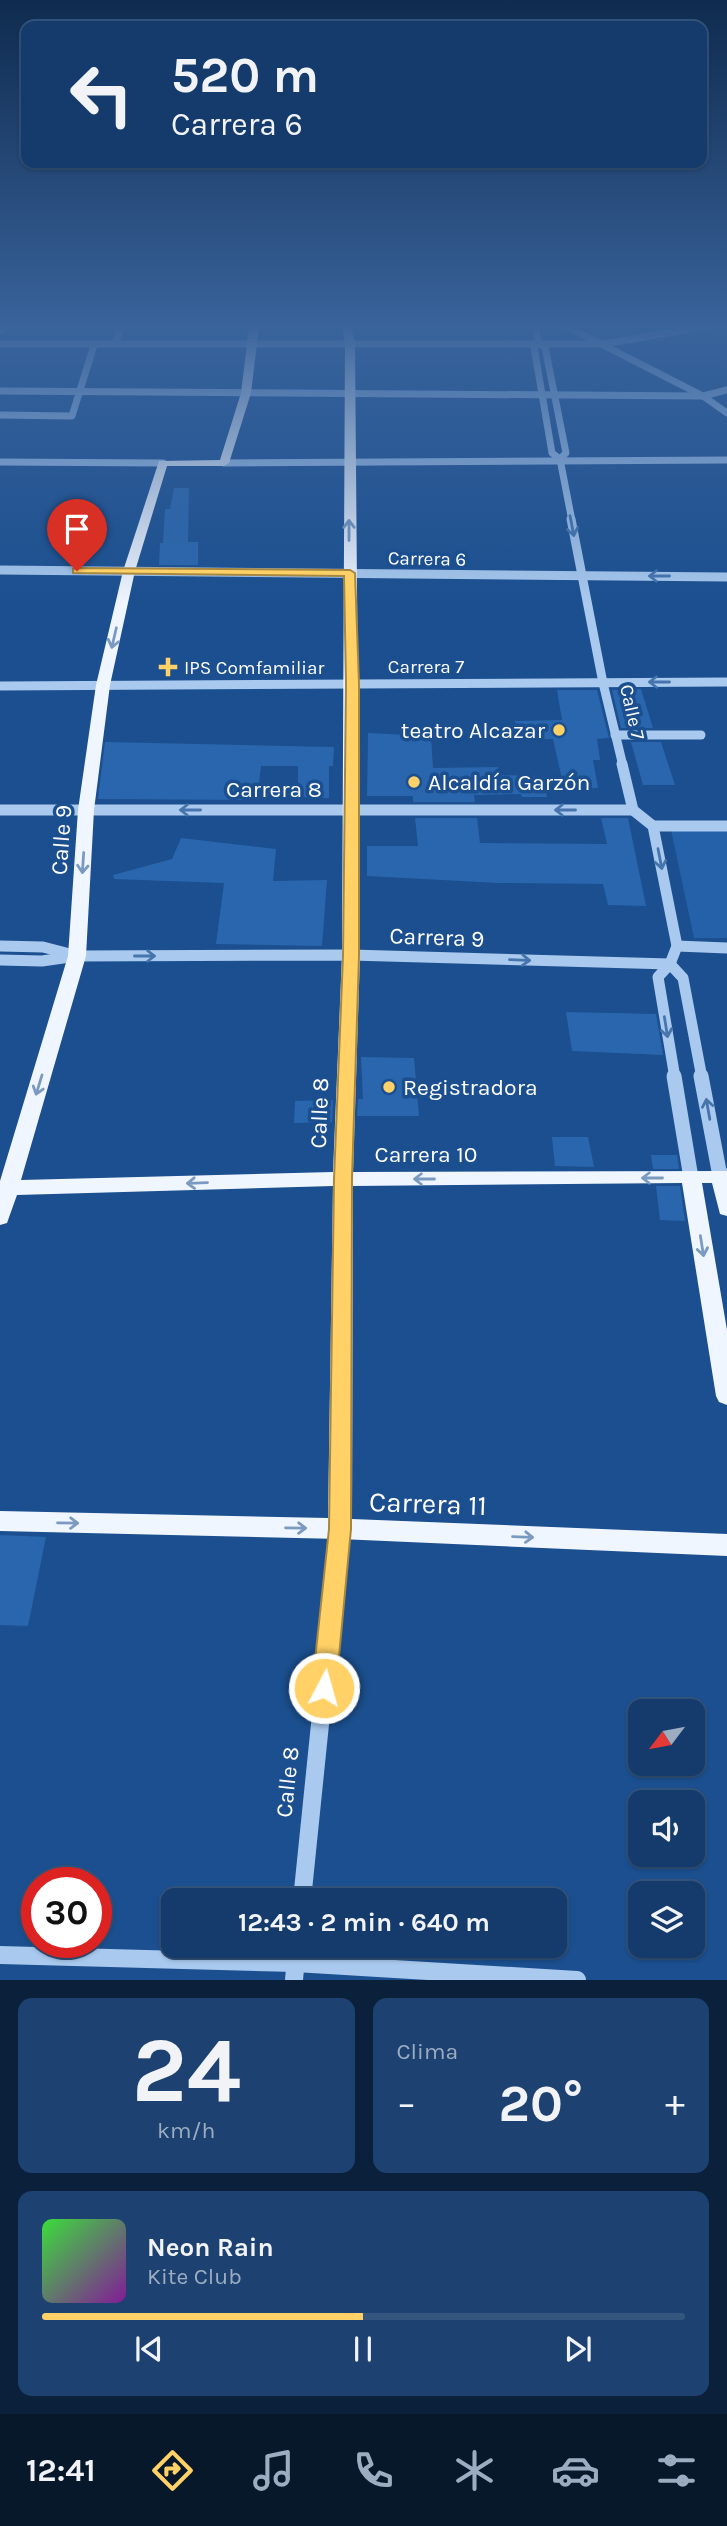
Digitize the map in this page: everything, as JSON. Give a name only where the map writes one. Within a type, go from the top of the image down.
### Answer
[{"type":"main road","points":[[163,463],[224,463],[238,419]]},
{"type":"main road","name":"Calle 8","points":[[340,1529],[343,1179],[351,956],[350,419]]},
{"type":"main road","name":"Calle 9","points":[[0,1218],[4,1188],[77,956],[86,810],[103,685],[129,571],[163,463]]},
{"type":"main road","points":[[724,1176],[727,1209]]},
{"type":"main road","name":"Carrera 10","points":[[4,1188],[343,1179],[724,1176]]},
{"type":"main road","points":[[691,1178],[727,1395]]},
{"type":"main road","name":"Carrera 11","points":[[0,1521],[340,1529],[727,1545]]},
{"type":"street","name":"Calle 7","points":[[546,419],[552,453],[560,459],[603,683],[633,810]]},
{"type":"street","name":"Calle 7","points":[[559,419],[566,453],[560,459]]},
{"type":"street","points":[[224,463],[727,460]]},
{"type":"street","points":[[0,462],[163,463]]},
{"type":"street","name":"Carrera 6","points":[[0,570],[727,576]]},
{"type":"street","name":"Carrera 7","points":[[0,686],[727,682]]},
{"type":"street","points":[[615,735],[701,735]]},
{"type":"street","name":"Carrera 8","points":[[0,810],[633,810]]},
{"type":"street","points":[[633,810],[653,825],[727,826]]},
{"type":"street","points":[[653,825],[677,946],[670,964],[658,977],[691,1178]]},
{"type":"street","name":"Carrera 9","points":[[0,946],[43,947],[77,956]]},
{"type":"street","points":[[677,946],[727,948]]},
{"type":"street","name":"Carrera 9","points":[[0,960],[41,961],[77,956],[351,956],[670,964]]},
{"type":"street","points":[[670,964],[683,978],[724,1176]]},
{"type":"street","name":"Calle 8","points":[[303,1888],[340,1529]]},
{"type":"street","points":[[0,1955],[295,1963],[577,1980]]},
{"type":"shaded area","points":[[671,830],[727,831],[727,938],[694,938]]},
{"type":"building","points":[[174,488],[189,488],[188,542],[198,542],[198,565],[159,565],[165,509],[170,509]]},
{"type":"building","points":[[641,689],[653,728],[621,728],[612,690]]},
{"type":"building","points":[[557,690],[597,690],[609,738],[597,739],[600,760],[593,760],[598,788],[564,788],[553,739],[520,740],[515,721],[562,720]]},
{"type":"building","points":[[368,733],[431,736],[433,768],[498,767],[499,775],[543,776],[547,797],[522,797],[521,794],[474,795],[475,802],[413,802],[413,796],[367,796]]},
{"type":"building","points":[[105,742],[334,747],[333,766],[329,766],[329,798],[298,797],[298,766],[261,766],[257,800],[98,799]]},
{"type":"building","points":[[631,742],[661,742],[675,785],[643,785]]},
{"type":"building","points":[[415,818],[477,818],[480,843],[607,844],[601,818],[628,818],[646,906],[608,905],[603,884],[498,883],[367,876],[367,846],[418,846]]},
{"type":"building","points":[[181,838],[276,849],[273,881],[327,880],[322,946],[216,944],[224,883],[114,879],[113,875],[172,859]]},
{"type":"building","points":[[566,1012],[656,1014],[663,1055],[572,1051]]},
{"type":"building","name":"Registradora","points":[[361,1057],[414,1058],[419,1116],[357,1116],[358,1099],[363,1099]]},
{"type":"building","points":[[333,1100],[332,1122],[294,1123],[295,1101]]},
{"type":"building","points":[[552,1137],[588,1137],[594,1167],[555,1166]]},
{"type":"building","points":[[651,1155],[677,1155],[679,1169],[653,1169]]},
{"type":"building","points":[[656,1186],[680,1186],[685,1221],[660,1220]]},
{"type":"building","points":[[0,1535],[46,1537],[28,1626],[0,1625]]},
{"type":"place","name":"IPS Comfamiliar","points":[[168,667]]},
{"type":"place","name":"teatro Alcazar","points":[[559,730]]},
{"type":"place","name":"Alcaldía Garzón","points":[[414,782]]},
{"type":"place","name":"Registradora","points":[[389,1087]]},
{"type":"route","points":[[77,571],[350,573],[351,956],[343,1179],[340,1529],[324,1688]]}]
